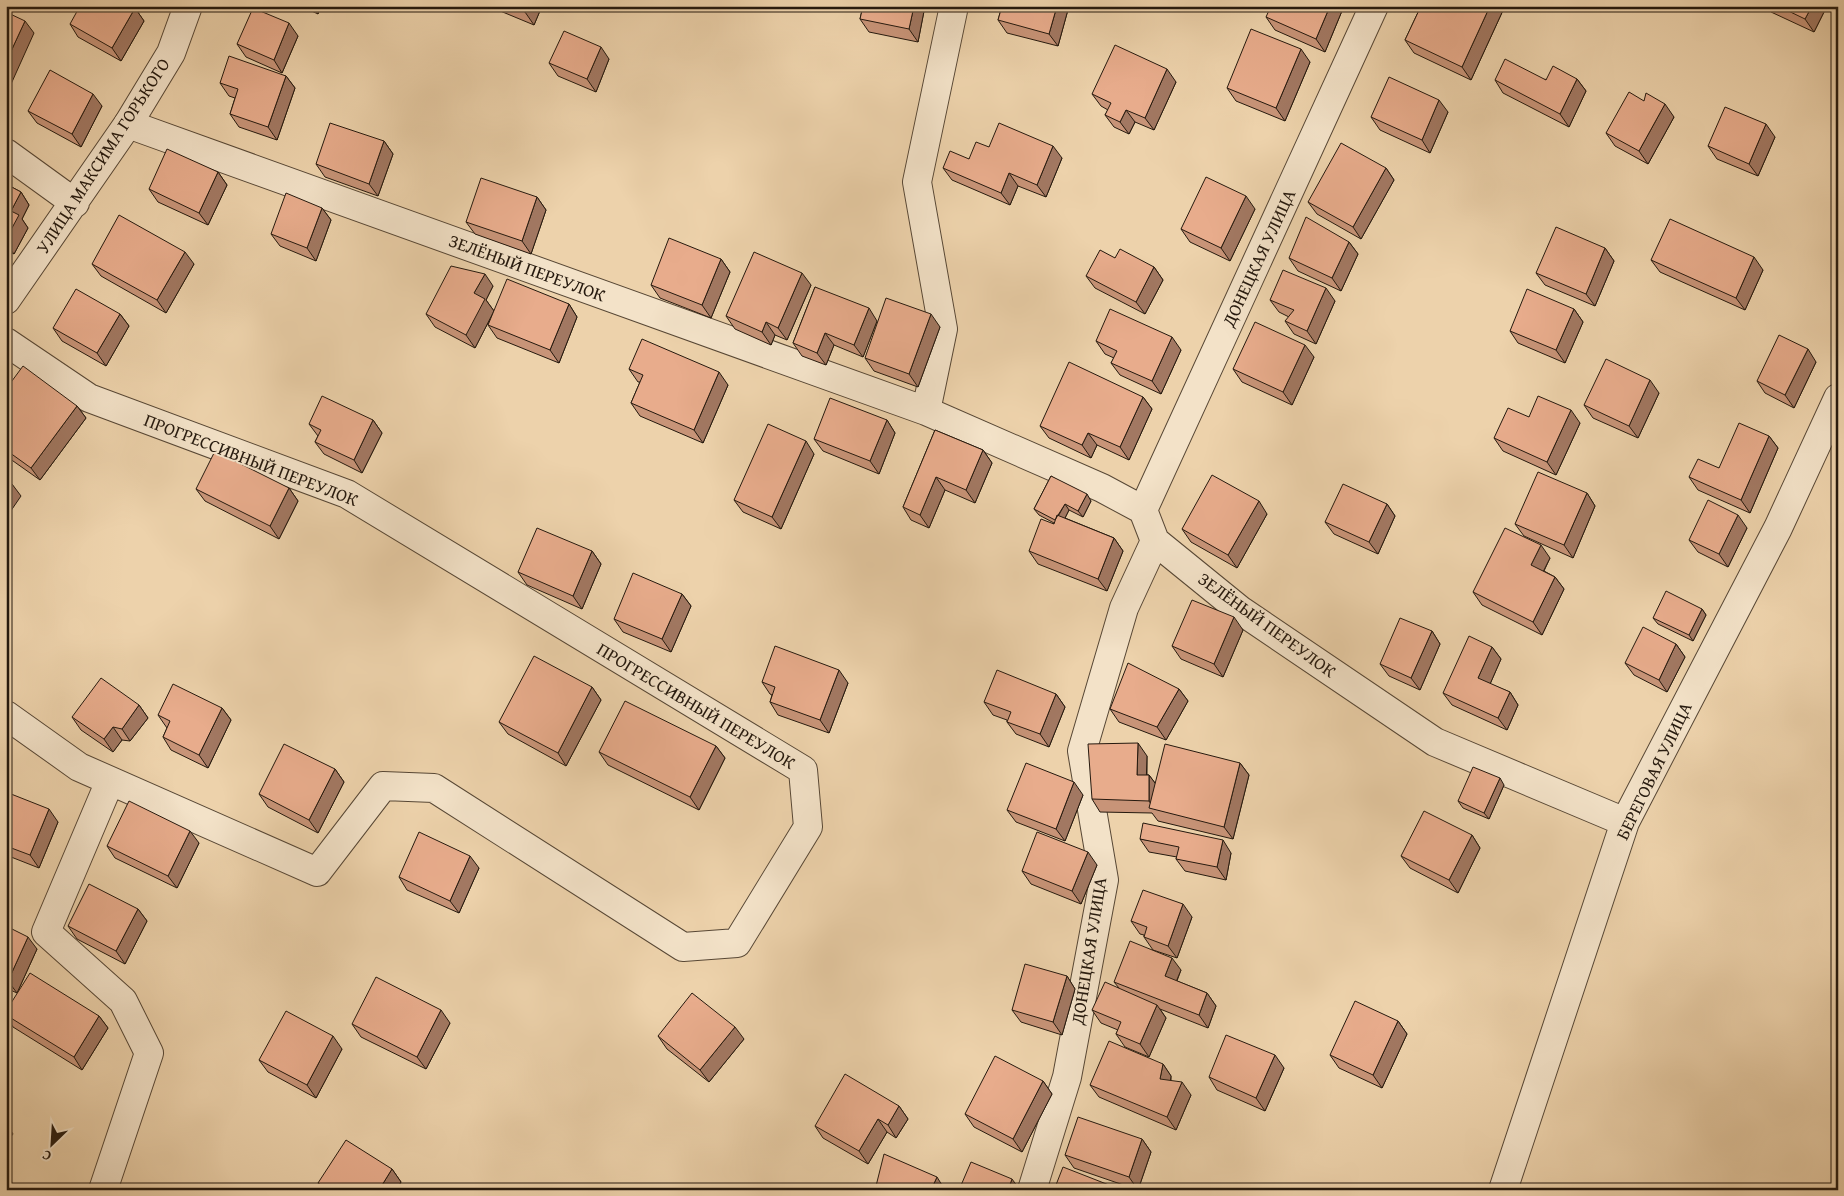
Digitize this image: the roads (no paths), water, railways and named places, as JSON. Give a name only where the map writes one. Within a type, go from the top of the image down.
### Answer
[{"type":"street","name":"УЛИЦА МАКСИМА ГОРЬКОГО","points":[[6,300],[128,124],[171,53],[188,6]]},
{"type":"street","points":[[926,411],[943,328],[917,182],[954,6]]},
{"type":"street","name":"ДОНЕЦКАЯ УЛИЦА","points":[[1143,510],[1374,6]]},
{"type":"street","name":"ЗЕЛЁНЫЙ ПЕРЕУЛОК","points":[[128,124],[926,411],[1102,488],[1143,510],[1155,541],[1240,610],[1435,742],[1625,822]]},
{"type":"street","points":[[6,153],[75,203]]},
{"type":"street","name":"ПРОГРЕССИВНЫЙ ПЕРЕУЛОК","points":[[6,342],[90,398],[347,494],[803,770],[808,827],[737,943],[683,947],[434,788],[383,786],[317,872],[79,767],[6,715]]},
{"type":"street","name":"БЕРЕГОВАЯ УЛИЦА","points":[[1504,1190],[1625,822],[1778,528],[1838,398]]},
{"type":"street","name":"ДОНЕЦКАЯ УЛИЦА","points":[[1032,1190],[1067,1077],[1104,880],[1082,751],[1124,608],[1155,541]]},
{"type":"street","points":[[103,1190],[149,1053],[123,1001],[46,932],[110,781]]}]
